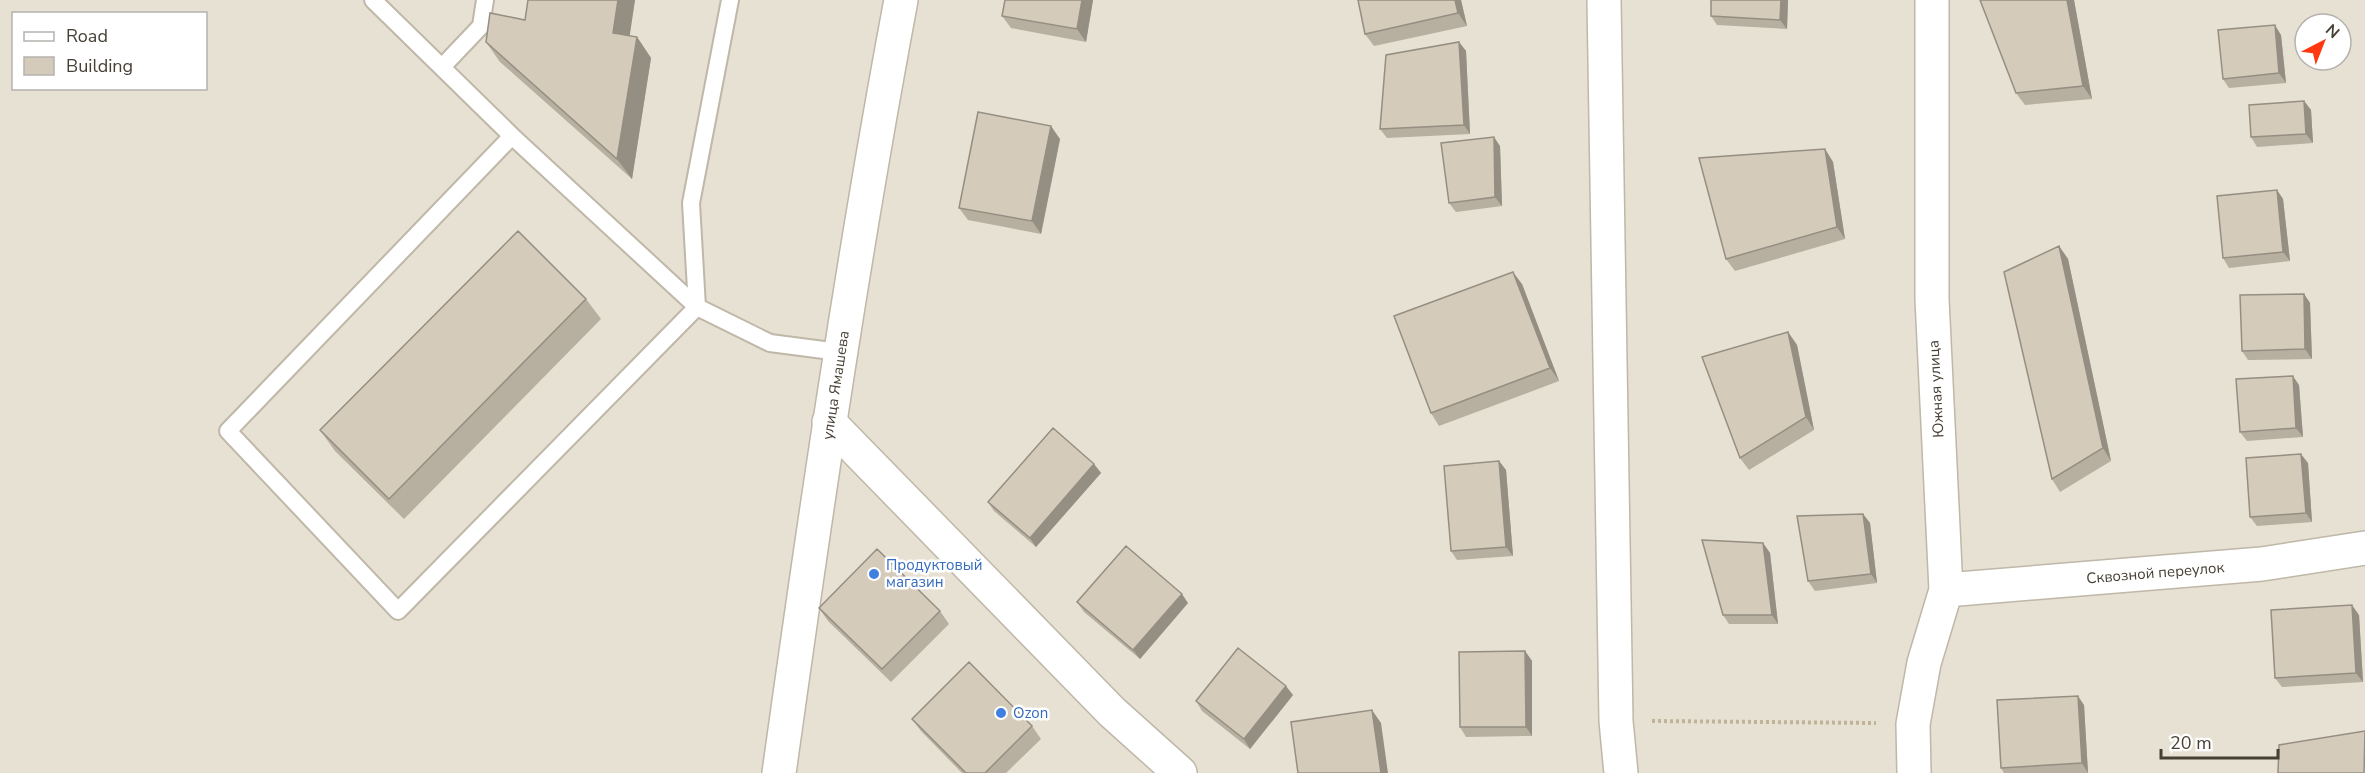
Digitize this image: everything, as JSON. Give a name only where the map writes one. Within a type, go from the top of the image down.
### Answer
[{"type":"street","name":"улица Ямашева","points":[[779,773],[839,352],[874,146],[902,0]]},
{"type":"street","points":[[1604,0],[1616,721],[1621,773]]},
{"type":"street","name":"Южная улица","points":[[1914,773],[1913,724],[1924,663],[1946,590],[1932,299],[1932,0]]},
{"type":"street","points":[[829,422],[1112,712],[1180,773]]},
{"type":"street","name":"Сквозной переулок","points":[[1946,590],[2262,564],[2365,549]]},
{"type":"lane","points":[[373,0],[512,136],[697,307],[770,343],[839,352]]},
{"type":"lane","points":[[442,67],[481,26],[485,0]]},
{"type":"lane","points":[[512,136],[228,430],[398,611],[697,307],[691,203],[730,0]]},
{"type":"path","points":[[1616,721],[1913,724]]},
{"type":"shaded area","points":[[0,0],[2365,0],[2365,773],[0,773]]},
{"type":"building","points":[[528,0],[618,0],[613,33],[637,37],[617,159],[486,42],[490,13],[525,20]]},
{"type":"building","points":[[1005,0],[1082,0],[1077,29],[1002,16]]},
{"type":"building","points":[[1358,0],[1455,0],[1458,13],[1365,34]]},
{"type":"building","points":[[1711,0],[1781,0],[1780,20],[1711,16]]},
{"type":"building","points":[[1980,0],[2067,0],[2083,86],[2016,93]]},
{"type":"building","points":[[2275,25],[2279,73],[2223,79],[2218,30]]},
{"type":"building","points":[[1459,42],[1464,125],[1380,129],[1386,55]]},
{"type":"building","points":[[2304,101],[2306,134],[2251,137],[2249,105]]},
{"type":"building","points":[[978,112],[1051,126],[1032,221],[959,208]]},
{"type":"building","points":[[1494,137],[1495,197],[1449,203],[1441,143]]},
{"type":"building","points":[[1825,149],[1837,227],[1726,259],[1699,158]]},
{"type":"building","points":[[2277,190],[2283,252],[2223,258],[2217,196]]},
{"type":"building","points":[[518,231],[586,299],[389,499],[320,430]]},
{"type":"building","points":[[2059,246],[2103,448],[2052,479],[2004,272]]},
{"type":"building","points":[[1513,272],[1550,368],[1431,413],[1394,316]]},
{"type":"building","points":[[2304,294],[2305,349],[2242,351],[2240,295]]},
{"type":"building","points":[[1788,332],[1806,417],[1740,458],[1702,357]]},
{"type":"building","points":[[2293,376],[2296,428],[2240,432],[2236,379]]},
{"type":"building","points":[[1053,428],[1094,464],[1030,538],[988,502]]},
{"type":"building","points":[[2301,454],[2306,513],[2250,517],[2246,458]]},
{"type":"building","points":[[1499,461],[1506,547],[1451,551],[1444,466]]},
{"type":"building","points":[[1863,514],[1871,574],[1808,581],[1797,516]]},
{"type":"building","points":[[1702,540],[1763,543],[1772,615],[1723,615]]},
{"type":"building","points":[[1126,546],[1182,594],[1133,650],[1077,602]]},
{"type":"building","points":[[877,549],[940,611],[882,669],[819,608]]},
{"type":"building","points":[[2352,605],[2356,673],[2275,678],[2271,610]]},
{"type":"building","points":[[1238,648],[1286,686],[1244,739],[1196,701]]},
{"type":"building","points":[[1525,651],[1526,727],[1460,727],[1459,652]]},
{"type":"building","points":[[969,662],[1032,726],[985,773],[966,773],[912,719]]},
{"type":"building","points":[[2078,696],[2082,763],[2001,768],[1997,700]]},
{"type":"building","points":[[1372,710],[1381,773],[1298,773],[1291,722]]},
{"type":"building","points":[[2365,731],[2364,773],[2278,773],[2279,745]]},
{"type":"place","name":"Продуктовый магазин","points":[[874,574]]},
{"type":"place","name":"Ozon","points":[[1001,713]]}]
